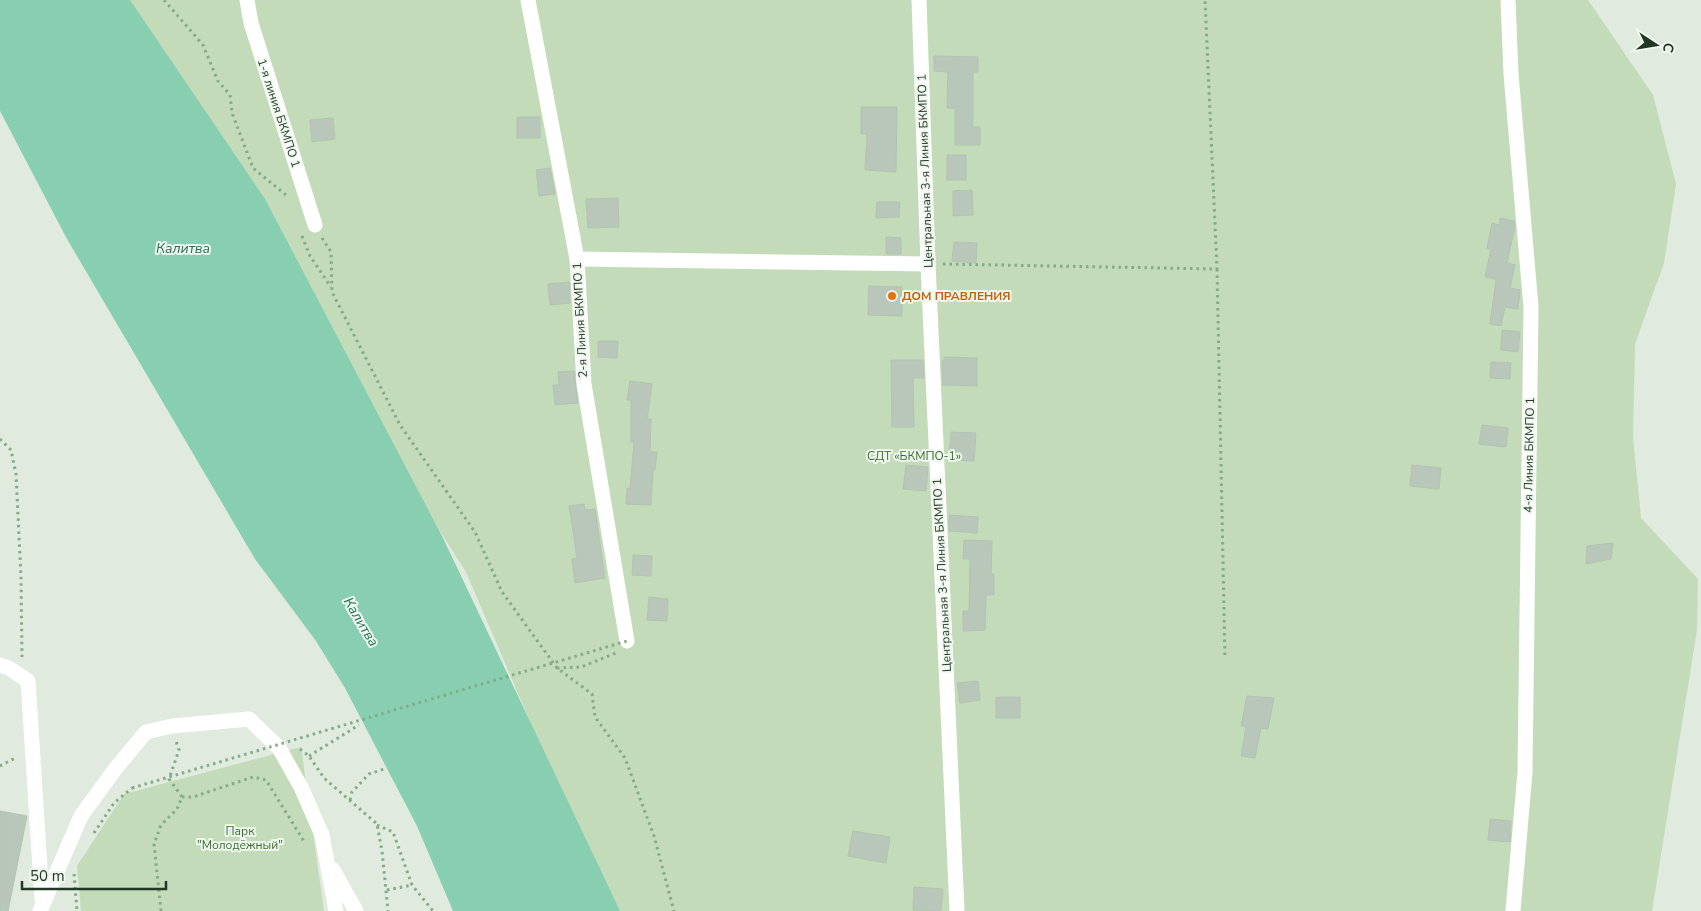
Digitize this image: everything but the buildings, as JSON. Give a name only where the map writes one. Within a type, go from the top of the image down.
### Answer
[{"type":"street","name":"1-я линия БКМПО 1","points":[[247,0],[251,24],[315,225]]},
{"type":"street","name":"2-я Линия БКМПО 1","points":[[528,0],[577,259],[584,384],[627,641]]},
{"type":"street","name":"Центральная 3-я Линия БКМПО 1","points":[[919,0],[928,264],[957,911]]},
{"type":"street","name":"4-я Линия БКМПО 1","points":[[1508,0],[1511,74],[1532,307],[1525,772],[1513,911]]},
{"type":"street","points":[[577,259],[928,264]]},
{"type":"street","points":[[0,665],[9,668],[28,681],[41,907]]},
{"type":"street","points":[[41,907],[81,816],[116,768],[146,732],[172,726],[249,719],[279,748],[301,787],[322,835],[336,911]]},
{"type":"street","points":[[328,860],[356,911]]},
{"type":"path","points":[[164,0],[203,45],[218,81],[230,95],[232,113],[253,168],[286,195],[290,204]]},
{"type":"path","points":[[1205,0],[1218,269],[1225,659]]},
{"type":"path","points":[[315,225],[331,252],[332,292]]},
{"type":"path","points":[[300,230],[310,256],[331,286],[332,292],[400,425],[475,532],[502,592],[557,668],[592,694],[595,716],[625,758],[654,836],[674,911]]},
{"type":"path","points":[[928,264],[1218,269]]},
{"type":"path","points":[[0,439],[11,450],[16,474],[21,578],[22,677]]},
{"type":"path","points":[[557,668],[581,667],[607,658],[624,648],[627,641]]},
{"type":"path","points":[[132,788],[627,641]]},
{"type":"path","points":[[309,756],[359,725]]},
{"type":"path","points":[[172,726],[179,750],[169,780],[182,797],[193,798],[253,777],[266,780],[308,848]]},
{"type":"path","points":[[272,741],[294,744],[309,756],[324,778],[377,824],[393,832],[412,885],[433,911]]},
{"type":"path","points":[[350,800],[352,792],[369,774],[384,769]]},
{"type":"path","points":[[160,911],[154,844],[161,825],[177,809],[182,797]]},
{"type":"path","points":[[377,824],[387,890],[388,911]]},
{"type":"path","points":[[74,870],[77,911]]},
{"type":"path","points":[[387,890],[412,885]]},
{"type":"green space","name":"СДТ «БКМПО-1»","points":[[130,0],[1588,0],[1653,95],[1676,184],[1664,263],[1635,344],[1633,437],[1641,518],[1698,579],[1697,630],[1652,911],[613,911],[600,885],[466,572],[374,428]]},
{"type":"green space","name":"Парк \"Молодёжный\"","points":[[301,747],[324,911],[81,911],[77,866],[124,794]]},
{"type":"water","name":"Калитва","points":[[0,0],[130,0],[265,199],[443,538],[620,911],[453,911],[417,826],[345,688],[316,641],[255,559],[67,239],[0,111]]},
{"type":"place","name":"ДОМ ПРАВЛЕНИЯ","points":[[892,296]]}]
